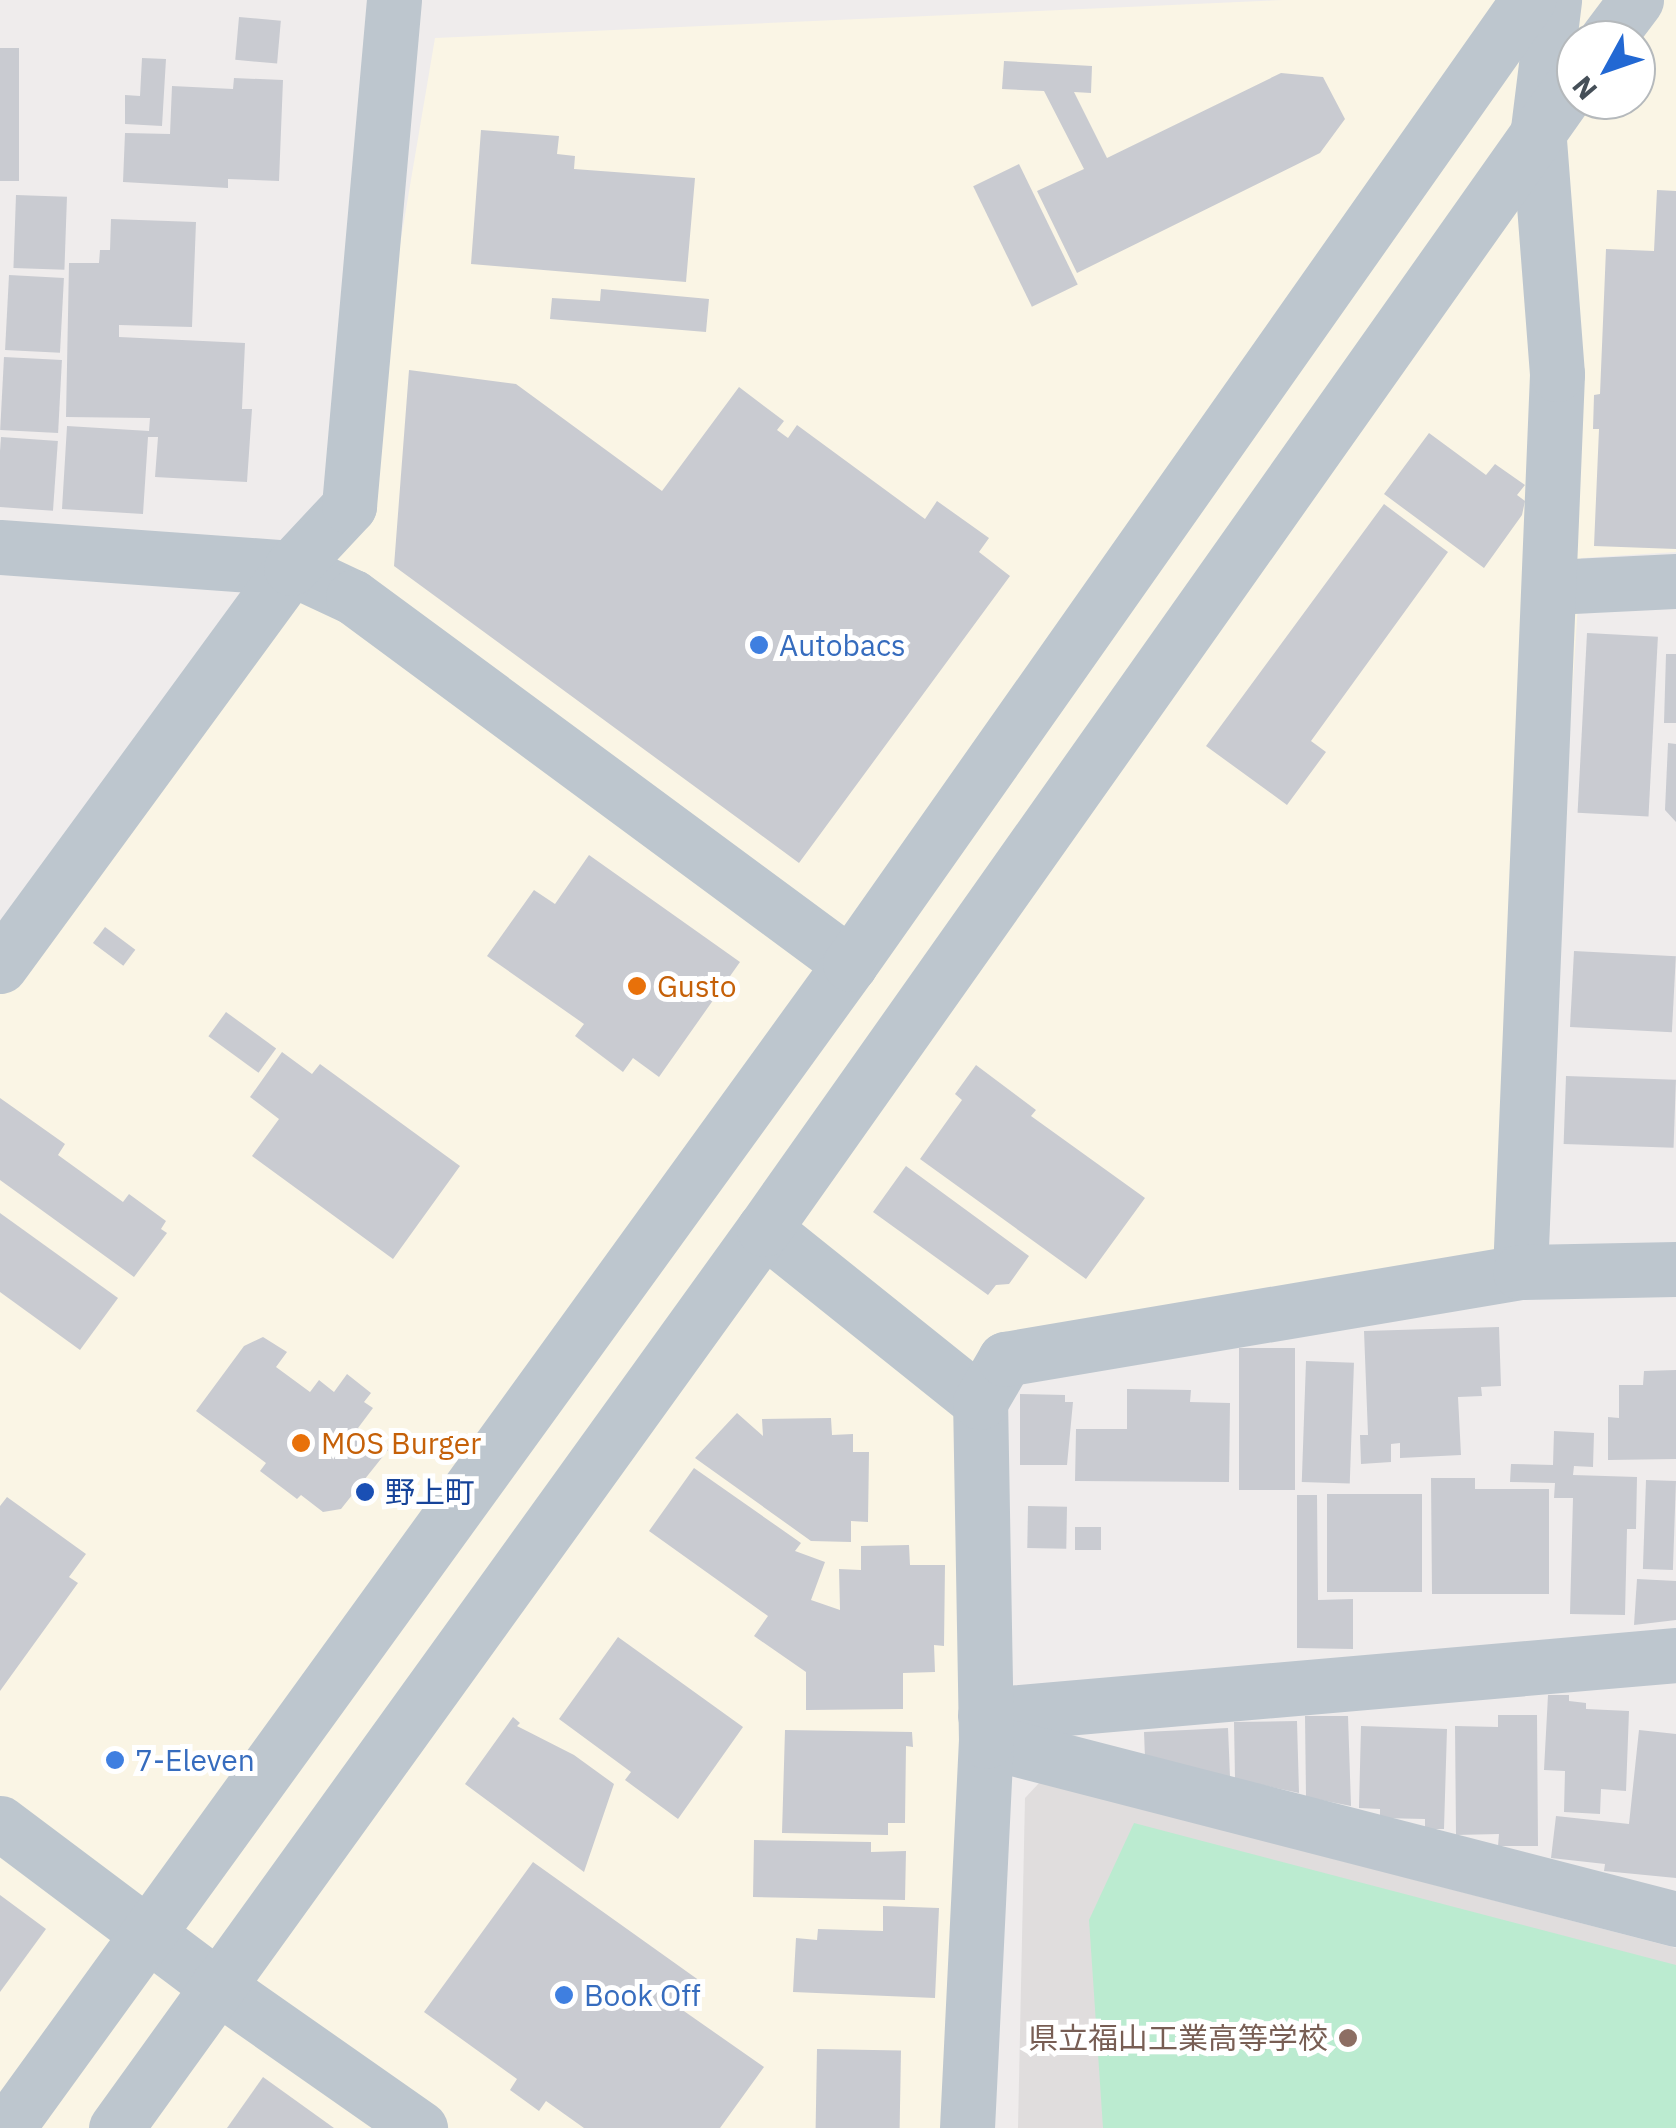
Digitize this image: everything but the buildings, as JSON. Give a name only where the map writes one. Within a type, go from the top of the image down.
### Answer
[{"type":"street","points":[[0,966],[292,568],[349,506],[394,0]]},
{"type":"street","points":[[7,2128],[850,964],[1528,0]]},
{"type":"street","points":[[1520,1272],[1552,587],[1557,374],[1538,129],[1554,0]]},
{"type":"street","points":[[116,2128],[764,1229],[1556,105]]},
{"type":"street","points":[[0,547],[292,568],[353,596],[850,964]]},
{"type":"street","points":[[1552,587],[1676,581]]},
{"type":"street","points":[[764,1229],[980,1402]]},
{"type":"street","points":[[968,2128],[986,1728],[980,1402],[1004,1359],[1520,1272],[1676,1268]]},
{"type":"street","points":[[986,1728],[1676,1655]]},
{"type":"street","points":[[986,1728],[1676,1919]]},
{"type":"street","points":[[0,1823],[217,1986],[420,2128]]},
{"type":"shaded area","points":[[1283,0],[1676,0],[1676,552],[1581,558],[1535,1266],[975,1366],[963,2128],[0,2128],[0,981],[361,475],[435,38]]},
{"type":"shaded area","name":"県立福山工業高等学校","points":[[1040,1782],[1676,1948],[1676,2128],[1018,2128],[1025,1798]]},
{"type":"green space","name":"県立福山工業高等学校","points":[[1134,1823],[1676,1965],[1676,2128],[1103,2128],[1089,1920]]},
{"type":"place","name":"Autobacs","points":[[759,645]]},
{"type":"place","name":"Gusto","points":[[637,986]]},
{"type":"place","name":"MOS Burger","points":[[301,1443]]},
{"type":"place","name":"野上町","points":[[365,1492]]},
{"type":"place","name":"7-Eleven","points":[[115,1760]]},
{"type":"place","name":"Book Off","points":[[564,1995]]},
{"type":"place","name":"県立福山工業高等学校","points":[[1348,2038]]}]
